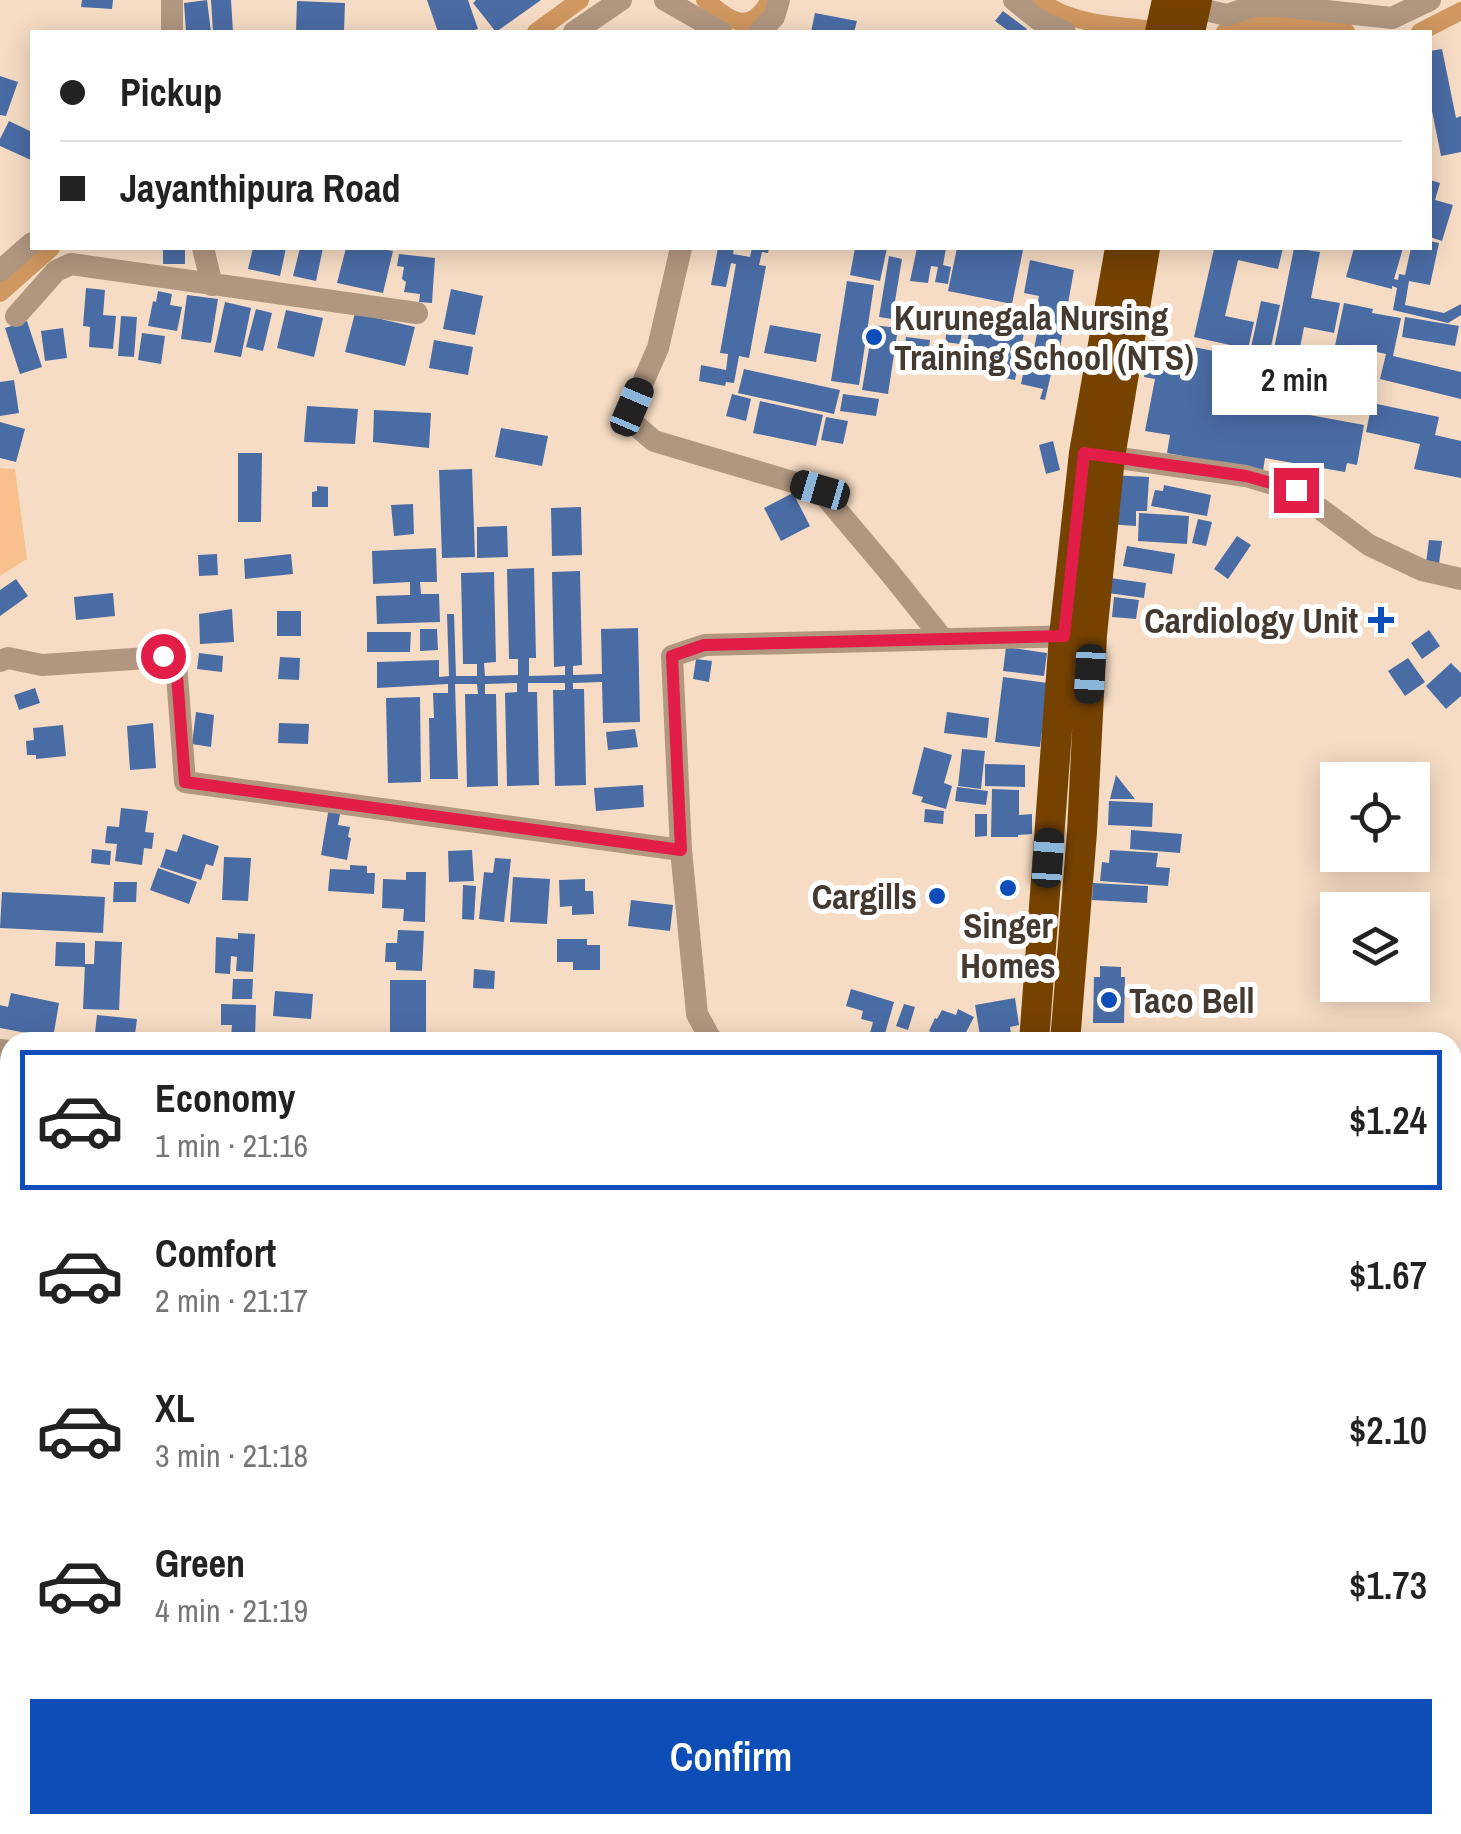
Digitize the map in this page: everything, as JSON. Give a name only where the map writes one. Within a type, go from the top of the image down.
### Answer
[{"type":"highway","points":[[1035,1032],[1120,250]]},
{"type":"highway","points":[[1097,455],[1145,250]]},
{"type":"highway","points":[[1066,1032],[1082,832],[1078,636]]},
{"type":"street","points":[[172,0],[172,30]]},
{"type":"street","points":[[577,30],[621,0]]},
{"type":"street","points":[[666,0],[718,30]]},
{"type":"street","points":[[762,30],[774,18],[779,0]]},
{"type":"street","points":[[1014,0],[1039,20],[1062,30]]},
{"type":"street","points":[[1179,14],[1227,15],[1254,6],[1280,6],[1392,18],[1430,0]]},
{"type":"street","points":[[0,271],[30,245]]},
{"type":"street","points":[[204,250],[212,284]]},
{"type":"street","points":[[681,250],[658,348],[632,407],[632,422],[654,442],[820,490],[942,638]]},
{"type":"street","points":[[16,316],[56,272],[70,264],[417,314]]},
{"type":"street","points":[[1097,455],[1246,476],[1296,490],[1369,544],[1422,570],[1461,579]]},
{"type":"street","points":[[707,1032],[697,1014],[681,850],[672,656],[704,645],[1078,636]]},
{"type":"street","points":[[0,661],[8,658],[42,665],[163,656],[176,662],[185,782],[681,850]]},
{"type":"shaded area","points":[[0,468],[15,469],[27,559],[0,576]]},
{"type":"building","points":[[82,0],[113,0],[112,9],[81,7]]},
{"type":"building","points":[[207,0],[211,30],[186,30],[184,3]]},
{"type":"building","points":[[211,0],[231,0],[233,30],[213,30]]},
{"type":"building","points":[[427,0],[468,0],[478,29],[437,30]]},
{"type":"building","points":[[541,0],[499,30],[494,30],[473,3]]},
{"type":"building","points":[[297,1],[345,3],[344,30],[296,30]]},
{"type":"building","points":[[1003,11],[1027,29],[1007,30],[995,21]]},
{"type":"building","points":[[815,13],[857,21],[855,30],[811,30]]},
{"type":"building","points":[[1442,49],[1456,118],[1461,116],[1461,152],[1441,156],[1432,111],[1432,51]]},
{"type":"building","points":[[0,76],[18,82],[6,116],[0,115]]},
{"type":"building","points":[[9,121],[30,131],[30,160],[0,146]]},
{"type":"building","points":[[1432,181],[1440,183],[1435,200],[1453,205],[1442,241],[1432,238]]},
{"type":"building","points":[[1432,241],[1439,243],[1430,285],[1409,281],[1405,305],[1444,313],[1461,304],[1461,315],[1448,323],[1393,310],[1397,288],[1346,277],[1353,250],[1402,250],[1394,279],[1405,275],[1411,250],[1432,250]]},
{"type":"building","points":[[163,250],[185,250],[185,264],[163,264]]},
{"type":"building","points":[[253,250],[286,250],[280,276],[248,269]]},
{"type":"building","points":[[300,250],[323,250],[316,281],[293,276]]},
{"type":"building","points":[[345,250],[393,251],[383,293],[337,283]]},
{"type":"building","points":[[718,250],[734,250],[733,254],[750,257],[752,250],[769,250],[762,252],[759,265],[766,266],[749,358],[739,356],[734,383],[726,382],[725,386],[699,381],[701,365],[726,370],[728,354],[720,353],[736,264],[731,263],[726,287],[711,285]]},
{"type":"building","points":[[855,250],[887,250],[880,281],[850,275]]},
{"type":"building","points":[[917,250],[946,250],[943,265],[951,267],[948,284],[935,282],[938,267],[931,266],[928,283],[910,281]]},
{"type":"building","points":[[957,250],[1023,250],[1012,304],[948,291]]},
{"type":"building","points":[[1214,250],[1283,250],[1278,269],[1238,260],[1225,316],[1254,322],[1248,349],[1194,337]]},
{"type":"building","points":[[1294,250],[1320,252],[1311,298],[1340,303],[1334,333],[1304,327],[1296,368],[1271,364]]},
{"type":"building","points":[[399,254],[435,258],[432,303],[419,302],[420,294],[404,292],[404,267],[397,266]]},
{"type":"building","points":[[889,256],[902,259],[892,319],[879,317]]},
{"type":"building","points":[[1030,260],[1074,270],[1057,364],[1032,360],[1039,296],[1024,293]]},
{"type":"building","points":[[847,281],[874,285],[859,385],[831,381]]},
{"type":"building","points":[[86,288],[105,290],[103,315],[116,316],[113,349],[89,347],[90,327],[83,326]]},
{"type":"building","points":[[451,289],[483,296],[475,335],[443,329]]},
{"type":"building","points":[[158,291],[172,294],[170,305],[182,307],[177,331],[148,326]]},
{"type":"building","points":[[187,295],[218,299],[211,343],[181,339]]},
{"type":"building","points":[[1261,301],[1280,305],[1269,356],[1250,352]]},
{"type":"building","points":[[225,302],[251,308],[241,357],[214,352]]},
{"type":"building","points":[[1344,303],[1401,318],[1393,356],[1461,372],[1461,399],[1380,379],[1386,354],[1359,348],[1346,408],[1323,403]]},
{"type":"building","points":[[256,309],[272,313],[263,351],[246,347]]},
{"type":"building","points":[[286,310],[323,318],[314,357],[277,348]]},
{"type":"building","points":[[355,313],[415,327],[405,366],[345,352]]},
{"type":"building","points":[[1008,313],[1027,317],[1015,380],[962,370],[971,321],[1006,327]]},
{"type":"building","points":[[121,316],[137,317],[134,357],[118,356]]},
{"type":"building","points":[[949,316],[964,319],[960,344],[945,342]]},
{"type":"building","points":[[1405,317],[1459,326],[1455,346],[1402,337]]},
{"type":"building","points":[[27,321],[42,367],[20,374],[5,328]]},
{"type":"building","points":[[770,325],[821,334],[816,362],[764,353]]},
{"type":"building","points":[[873,325],[898,328],[888,394],[862,390]]},
{"type":"building","points":[[63,328],[67,358],[45,361],[41,331]]},
{"type":"building","points":[[142,333],[165,336],[161,364],[138,360]]},
{"type":"building","points":[[906,337],[930,340],[928,355],[904,352]]},
{"type":"building","points":[[1152,339],[1245,357],[1238,396],[1278,404],[1277,409],[1364,425],[1357,465],[1347,463],[1345,472],[1265,458],[1263,471],[1167,453],[1170,435],[1145,431],[1155,379],[1144,377]]},
{"type":"building","points":[[434,340],[473,347],[468,375],[429,368]]},
{"type":"building","points":[[943,345],[955,348],[950,370],[939,367]]},
{"type":"building","points":[[1252,356],[1266,359],[1265,368],[1286,373],[1280,398],[1245,391]]},
{"type":"building","points":[[1025,364],[1052,370],[1045,400],[1040,399],[1043,389],[1021,384]]},
{"type":"building","points":[[744,369],[840,390],[834,414],[738,393]]},
{"type":"building","points":[[1296,373],[1325,378],[1319,412],[1290,408]]},
{"type":"building","points":[[14,380],[19,413],[0,416],[0,382]]},
{"type":"building","points":[[732,394],[751,399],[746,421],[726,416]]},
{"type":"building","points":[[843,394],[879,399],[876,416],[840,411]]},
{"type":"building","points":[[760,401],[823,415],[816,446],[753,433]]},
{"type":"building","points":[[1372,403],[1439,417],[1435,435],[1461,441],[1461,478],[1414,469],[1420,444],[1366,432]]},
{"type":"building","points":[[307,406],[358,409],[355,444],[304,442]]},
{"type":"building","points":[[374,410],[431,413],[429,448],[373,442]]},
{"type":"building","points":[[826,417],[848,421],[843,444],[821,440]]},
{"type":"building","points":[[0,422],[25,429],[16,462],[0,458]]},
{"type":"building","points":[[501,428],[548,436],[542,466],[495,457]]},
{"type":"building","points":[[1053,441],[1060,470],[1046,474],[1039,445]]},
{"type":"building","points":[[238,453],[262,453],[261,522],[238,522]]},
{"type":"building","points":[[472,469],[475,557],[442,558],[439,470]]},
{"type":"building","points":[[1110,475],[1149,477],[1147,511],[1136,511],[1136,526],[1107,524]]},
{"type":"building","points":[[1164,485],[1211,495],[1207,516],[1151,506],[1155,490],[1163,491]]},
{"type":"building","points":[[317,486],[328,487],[328,507],[312,507],[312,492],[317,491]]},
{"type":"building","points":[[793,493],[810,526],[781,541],[764,508]]},
{"type":"building","points":[[413,504],[414,534],[394,536],[391,505]]},
{"type":"building","points":[[581,507],[582,555],[552,556],[551,508]]},
{"type":"building","points":[[1139,513],[1189,516],[1187,544],[1138,541]]},
{"type":"building","points":[[1198,519],[1212,522],[1206,546],[1192,543]]},
{"type":"building","points":[[507,526],[508,557],[477,558],[477,527]]},
{"type":"building","points":[[1237,536],[1251,545],[1228,579],[1214,569]]},
{"type":"building","points":[[1429,540],[1442,541],[1439,564],[1426,563]]},
{"type":"building","points":[[1127,546],[1175,554],[1172,574],[1123,566]]},
{"type":"building","points":[[436,548],[437,582],[420,582],[421,594],[439,594],[440,622],[377,624],[376,596],[410,595],[410,582],[373,584],[372,551]]},
{"type":"building","points":[[217,554],[218,575],[199,576],[198,555]]},
{"type":"building","points":[[291,554],[293,574],[245,579],[244,559]]},
{"type":"building","points":[[534,568],[536,658],[529,658],[529,676],[565,675],[565,666],[554,667],[552,572],[580,571],[582,665],[573,666],[573,675],[602,674],[601,629],[638,628],[640,722],[603,723],[602,682],[573,683],[573,689],[584,689],[586,785],[555,786],[553,690],[565,690],[565,683],[528,683],[528,692],[537,692],[539,785],[507,786],[505,693],[517,692],[517,683],[485,684],[485,694],[496,694],[498,786],[467,787],[465,694],[478,694],[477,684],[455,684],[458,779],[430,779],[429,718],[434,718],[433,693],[448,693],[448,684],[377,688],[377,662],[439,660],[439,677],[449,676],[447,614],[454,614],[456,676],[477,676],[477,664],[463,664],[461,573],[494,572],[496,662],[484,663],[485,676],[518,675],[518,659],[509,659],[507,569]]},
{"type":"building","points":[[1110,578],[1146,583],[1144,598],[1108,593]]},
{"type":"building","points":[[16,579],[28,596],[0,616],[0,590]]},
{"type":"building","points":[[113,593],[115,616],[76,620],[74,597]]},
{"type":"building","points":[[1114,597],[1139,600],[1136,619],[1112,617]]},
{"type":"building","points":[[232,609],[234,642],[200,644],[199,614]]},
{"type":"building","points":[[277,611],[301,611],[301,636],[277,636]]},
{"type":"building","points":[[420,629],[437,629],[438,650],[420,651]]},
{"type":"building","points":[[1429,630],[1440,646],[1422,659],[1411,643]]},
{"type":"building","points":[[367,632],[411,632],[410,652],[367,652]]},
{"type":"building","points":[[1006,647],[1047,653],[1044,676],[1003,671]]},
{"type":"building","points":[[199,653],[223,656],[222,672],[197,669]]},
{"type":"building","points":[[280,657],[300,658],[299,680],[278,679]]},
{"type":"building","points":[[1408,658],[1425,682],[1405,696],[1388,671]]},
{"type":"building","points":[[696,659],[712,661],[709,682],[693,679]]},
{"type":"building","points":[[1451,663],[1461,673],[1461,696],[1446,709],[1426,686]]},
{"type":"building","points":[[1003,677],[1048,683],[1040,747],[995,742]]},
{"type":"building","points":[[35,688],[40,703],[19,710],[14,695]]},
{"type":"building","points":[[420,697],[421,782],[388,783],[386,698]]},
{"type":"building","points":[[196,712],[214,715],[211,747],[192,744]]},
{"type":"building","points":[[947,712],[989,718],[987,738],[944,733]]},
{"type":"building","points":[[153,723],[156,768],[130,770],[127,726]]},
{"type":"building","points":[[279,723],[309,724],[308,744],[278,743]]},
{"type":"building","points":[[63,725],[66,756],[36,759],[36,755],[27,755],[26,741],[34,740],[33,728]]},
{"type":"building","points":[[635,729],[638,747],[608,750],[606,732]]},
{"type":"building","points":[[924,747],[952,755],[944,783],[952,786],[946,809],[921,802],[923,797],[912,794]]},
{"type":"building","points":[[962,749],[985,751],[981,789],[958,786]]},
{"type":"building","points":[[985,764],[1025,765],[1025,787],[985,786]]},
{"type":"building","points":[[1116,775],[1135,799],[1110,799]]},
{"type":"building","points":[[643,785],[644,807],[596,811],[594,788]]},
{"type":"building","points":[[957,787],[988,791],[986,805],[955,801]]},
{"type":"building","points":[[992,789],[1019,790],[1019,815],[1032,814],[1032,834],[991,837]]},
{"type":"building","points":[[1109,801],[1153,803],[1152,827],[1108,825]]},
{"type":"building","points":[[329,807],[341,809],[338,825],[350,827],[347,860],[321,855]]},
{"type":"building","points":[[121,808],[148,811],[145,832],[154,833],[152,849],[144,848],[142,865],[115,861],[117,844],[105,843],[107,826],[119,827]]},
{"type":"building","points":[[925,809],[944,811],[943,824],[924,822]]},
{"type":"building","points":[[975,814],[987,814],[987,836],[975,837]]},
{"type":"building","points":[[1131,830],[1182,834],[1180,853],[1130,849]]},
{"type":"building","points":[[183,834],[219,846],[213,866],[206,864],[201,880],[160,867],[166,849],[177,852]]},
{"type":"building","points":[[92,849],[111,851],[110,865],[91,863]]},
{"type":"building","points":[[472,850],[474,881],[449,882],[448,851]]},
{"type":"building","points":[[1110,850],[1158,853],[1156,867],[1170,868],[1168,886],[1100,881],[1102,862],[1109,863]]},
{"type":"building","points":[[224,857],[251,858],[248,901],[222,900]]},
{"type":"building","points":[[495,858],[511,859],[504,922],[479,919],[484,872],[493,873]]},
{"type":"building","points":[[350,865],[367,866],[367,873],[375,873],[374,894],[328,891],[330,869],[350,870]]},
{"type":"building","points":[[158,868],[197,882],[189,904],[150,890]]},
{"type":"building","points":[[406,872],[426,872],[425,922],[403,921],[404,909],[382,908],[383,879],[406,880]]},
{"type":"building","points":[[513,877],[550,879],[547,924],[510,922]]},
{"type":"building","points":[[585,879],[585,891],[593,891],[594,914],[572,915],[572,906],[560,907],[559,880]]},
{"type":"building","points":[[114,882],[137,882],[136,902],[113,902]]},
{"type":"building","points":[[1093,883],[1148,886],[1147,903],[1092,900]]},
{"type":"building","points":[[463,885],[476,886],[474,920],[462,919]]},
{"type":"building","points":[[888,889],[913,896],[909,908],[884,901]]},
{"type":"building","points":[[2,892],[105,897],[103,933],[0,928]]},
{"type":"building","points":[[631,900],[673,905],[670,931],[628,926]]},
{"type":"building","points":[[398,930],[424,931],[422,971],[396,970],[396,962],[385,962],[386,943],[397,943]]},
{"type":"building","points":[[238,933],[255,934],[253,972],[236,971],[237,957],[231,956],[230,974],[215,973],[216,937],[238,939]]},
{"type":"building","points":[[557,939],[587,939],[587,945],[600,945],[600,970],[573,970],[573,962],[557,962]]},
{"type":"building","points":[[95,941],[122,942],[119,1010],[83,1009],[85,964],[94,964]]},
{"type":"building","points":[[56,942],[85,943],[85,967],[55,966]]},
{"type":"building","name":"Taco Bell","points":[[1100,966],[1121,967],[1121,977],[1125,977],[1124,1023],[1093,1023],[1094,977],[1100,977]]},
{"type":"building","points":[[474,969],[495,971],[494,989],[473,988]]},
{"type":"building","points":[[233,979],[253,979],[252,999],[232,999]]},
{"type":"building","points":[[390,980],[426,980],[426,1032],[390,1032]]},
{"type":"building","points":[[851,989],[894,1002],[885,1032],[870,1032],[873,1022],[861,1019],[863,1011],[846,1006]]},
{"type":"building","points":[[275,991],[313,994],[311,1019],[273,1016]]},
{"type":"building","points":[[11,993],[59,1003],[54,1032],[0,1028],[0,1005],[8,1007]]},
{"type":"building","points":[[1015,998],[1019,1025],[1010,1027],[1011,1032],[979,1032],[975,1005]]},
{"type":"building","points":[[221,1004],[256,1005],[255,1032],[231,1032],[232,1025],[221,1025]]},
{"type":"building","points":[[904,1004],[915,1007],[908,1030],[896,1026]]},
{"type":"building","points":[[958,1009],[974,1017],[966,1032],[929,1031],[942,1010],[956,1015]]},
{"type":"building","points":[[97,1015],[137,1019],[135,1032],[95,1032]]},
{"type":"waterway","points":[[539,30],[580,0]]},
{"type":"waterway","points":[[705,0],[731,19],[747,22],[770,0]]},
{"type":"waterway","points":[[1039,0],[1068,16],[1158,30]]},
{"type":"waterway","points":[[1424,30],[1461,11]]},
{"type":"waterway","points":[[1233,30],[1263,23],[1328,30]]},
{"type":"waterway","points":[[0,293],[49,250]]},
{"type":"place","name":"Kurunegala Nursing Training School (NTS)","points":[[874,337]]},
{"type":"place","name":"Cardiology Unit","points":[[1381,620]]},
{"type":"place","name":"Singer Homes","points":[[1008,888]]},
{"type":"place","name":"Cargills","points":[[937,896]]},
{"type":"place","name":"Taco Bell","points":[[1109,1000]]},
{"type":"route","points":[[163,656],[176,662],[185,782],[681,850],[672,656],[704,645],[1064,636],[1084,453],[1246,476],[1296,490]]}]
